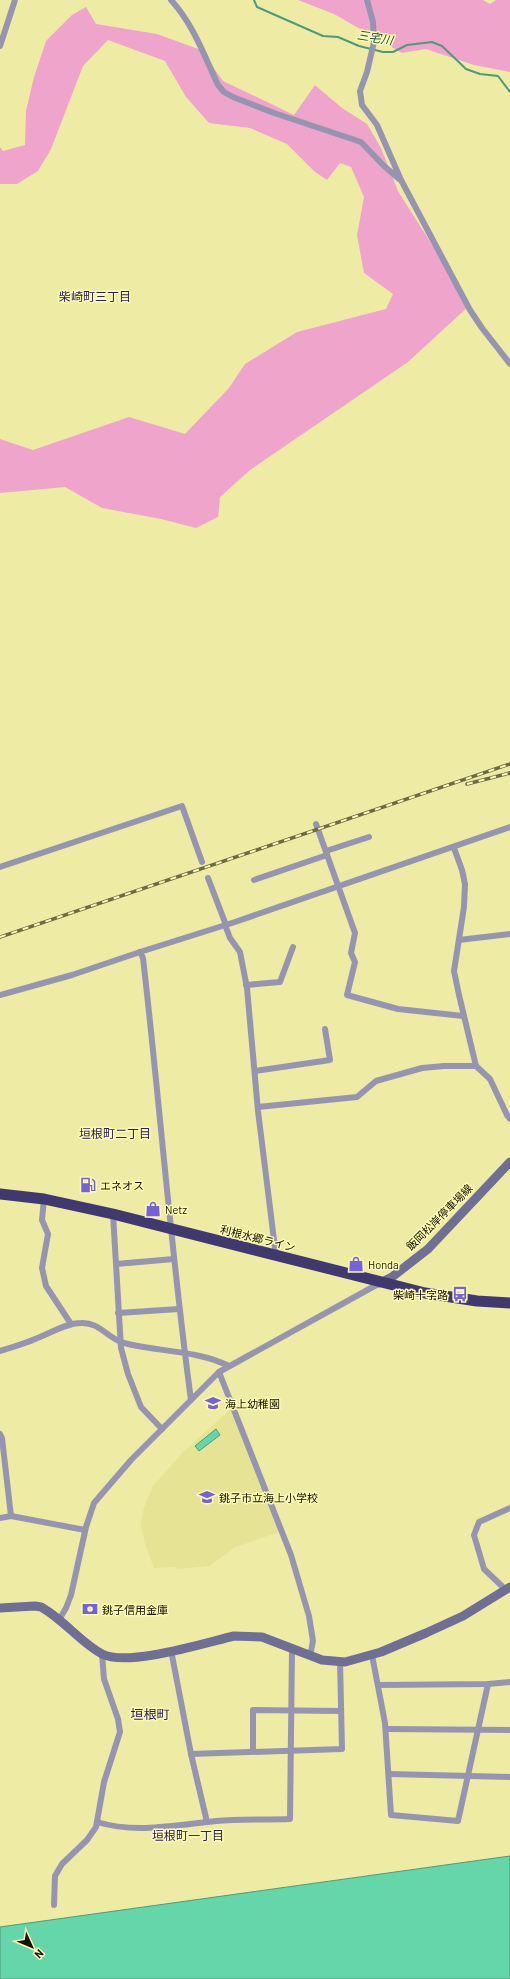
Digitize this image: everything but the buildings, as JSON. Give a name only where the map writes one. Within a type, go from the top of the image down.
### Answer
[{"type":"highway","name":"利根水郷ライン","points":[[0,1194],[44,1199],[113,1214],[380,1283],[456,1298],[510,1303]]},
{"type":"street","points":[[0,46],[15,0]]},
{"type":"street","points":[[171,0],[191,26],[218,85],[224,92],[274,113],[361,142],[383,166],[400,180]]},
{"type":"street","points":[[367,0],[373,22],[374,42],[367,72],[360,91],[362,105],[377,125],[400,180],[470,310],[510,364]]},
{"type":"street","points":[[0,867],[182,806],[202,862]]},
{"type":"street","points":[[316,824],[355,933],[351,953],[355,962],[348,995],[398,1009],[463,1016]]},
{"type":"street","points":[[0,995],[72,975],[339,888],[510,827]]},
{"type":"street","points":[[254,880],[369,837]]},
{"type":"street","points":[[454,848],[462,870],[465,884],[460,940],[454,971],[463,1016],[476,1066],[490,1080],[507,1116],[510,1118]]},
{"type":"street","points":[[208,878],[230,938],[240,952],[246,985],[258,1107],[276,1256]]},
{"type":"street","points":[[460,940],[510,934]]},
{"type":"street","points":[[246,985],[280,982],[293,947]]},
{"type":"street","points":[[140,952],[143,958],[157,1078],[170,1229],[191,1400]]},
{"type":"street","points":[[255,1071],[330,1060],[325,1029]]},
{"type":"street","points":[[258,1107],[357,1097],[376,1082],[422,1068],[476,1066]]},
{"type":"street","name":"飯岡松岸停車場線","points":[[380,1283],[392,1277],[428,1249],[510,1162]]},
{"type":"street","points":[[44,1199],[42,1220],[48,1234],[42,1268],[46,1286],[71,1324]]},
{"type":"street","points":[[113,1214],[120,1341],[128,1374],[141,1407],[162,1429]]},
{"type":"street","points":[[116,1264],[174,1258]]},
{"type":"street","points":[[59,1620],[71,1595],[85,1530],[94,1504],[131,1460],[219,1372],[380,1283]]},
{"type":"street","points":[[118,1313],[179,1309]]},
{"type":"street","points":[[0,1351],[71,1324],[92,1323],[120,1341],[221,1362],[229,1366]]},
{"type":"street","points":[[219,1372],[291,1555],[309,1616],[313,1641],[310,1656]]},
{"type":"street","points":[[0,1434],[2,1438],[11,1516]]},
{"type":"street","points":[[0,1608],[35,1606],[46,1610],[102,1654],[112,1658],[128,1658],[234,1636],[247,1635],[262,1637],[322,1660],[340,1661],[372,1654],[403,1643],[463,1616],[507,1588],[484,1569],[474,1534],[479,1522],[510,1508]]},
{"type":"street","points":[[0,1518],[11,1516],[85,1530]]},
{"type":"street","points":[[97,1822],[113,1827],[143,1828],[207,1822],[290,1820],[292,1649]]},
{"type":"street","points":[[171,1650],[191,1754],[207,1822]]},
{"type":"street","points":[[54,1905],[55,1876],[62,1864],[87,1840],[97,1822],[104,1782],[120,1732],[118,1719],[104,1679],[102,1654]]},
{"type":"street","points":[[372,1654],[386,1729],[391,1815],[458,1822],[488,1684]]},
{"type":"street","points":[[191,1754],[342,1749],[340,1661]]},
{"type":"street","points":[[378,1685],[488,1684],[510,1682]]},
{"type":"street","points":[[254,1751],[252,1710],[341,1711]]},
{"type":"street","points":[[386,1729],[510,1730]]},
{"type":"street","points":[[389,1774],[510,1777]]},
{"type":"shaded area","points":[[298,0],[483,0],[490,4],[496,0],[510,0],[510,72],[474,65],[426,49],[402,53],[334,14]]},
{"type":"shaded area","points":[[86,7],[96,24],[157,34],[201,50],[223,81],[294,115],[315,85],[342,108],[367,124],[381,148],[398,191],[470,305],[408,362],[250,470],[220,497],[218,517],[196,528],[161,519],[102,508],[65,487],[0,493],[0,439],[33,450],[129,417],[185,434],[229,388],[245,364],[297,332],[386,309],[393,294],[364,273],[357,235],[364,197],[351,167],[340,163],[327,180],[315,172],[287,144],[250,128],[209,123],[186,97],[165,61],[108,40],[83,66],[51,149],[38,171],[17,184],[0,184],[0,147],[3,151],[25,145],[26,111],[34,77],[46,41],[72,15]]},
{"type":"shaded area","name":"銚子市立海上小学校","points":[[231,1409],[279,1532],[236,1547],[209,1566],[177,1569],[174,1567],[154,1568],[145,1544],[141,1524],[144,1507],[153,1486],[184,1451]]},
{"type":"shaded area","points":[[216,1429],[220,1435],[199,1451],[195,1446]]},
{"type":"shaded area","points":[[510,1856],[510,1979],[0,1979],[0,1927]]},
{"type":"waterway","name":"三宅川","points":[[254,0],[257,7],[323,36],[338,37],[359,46],[383,52],[393,52],[407,45],[432,42],[442,46],[466,69],[480,74],[498,76],[510,92]]},
{"type":"railway","points":[[0,937],[510,764]]},
{"type":"railway","points":[[467,784],[510,773]]},
{"type":"place","name":"エネオス","points":[[88,1185]]},
{"type":"place","name":"Netz","points":[[153,1209]]},
{"type":"place","name":"Honda","points":[[356,1264]]},
{"type":"place","name":"柴崎十字路","points":[[460,1294]]},
{"type":"place","name":"海上幼稚園","points":[[213,1403]]},
{"type":"place","name":"銚子市立海上小学校","points":[[207,1497]]},
{"type":"place","name":"銚子信用金庫","points":[[90,1609]]},
{"type":"district","name":"柴崎町三丁目","points":[[95,296]]},
{"type":"district","name":"垣根町二丁目","points":[[115,1133]]},
{"type":"district","name":"垣根町","points":[[150,1714]]},
{"type":"district","name":"垣根町一丁目","points":[[188,1835]]}]
